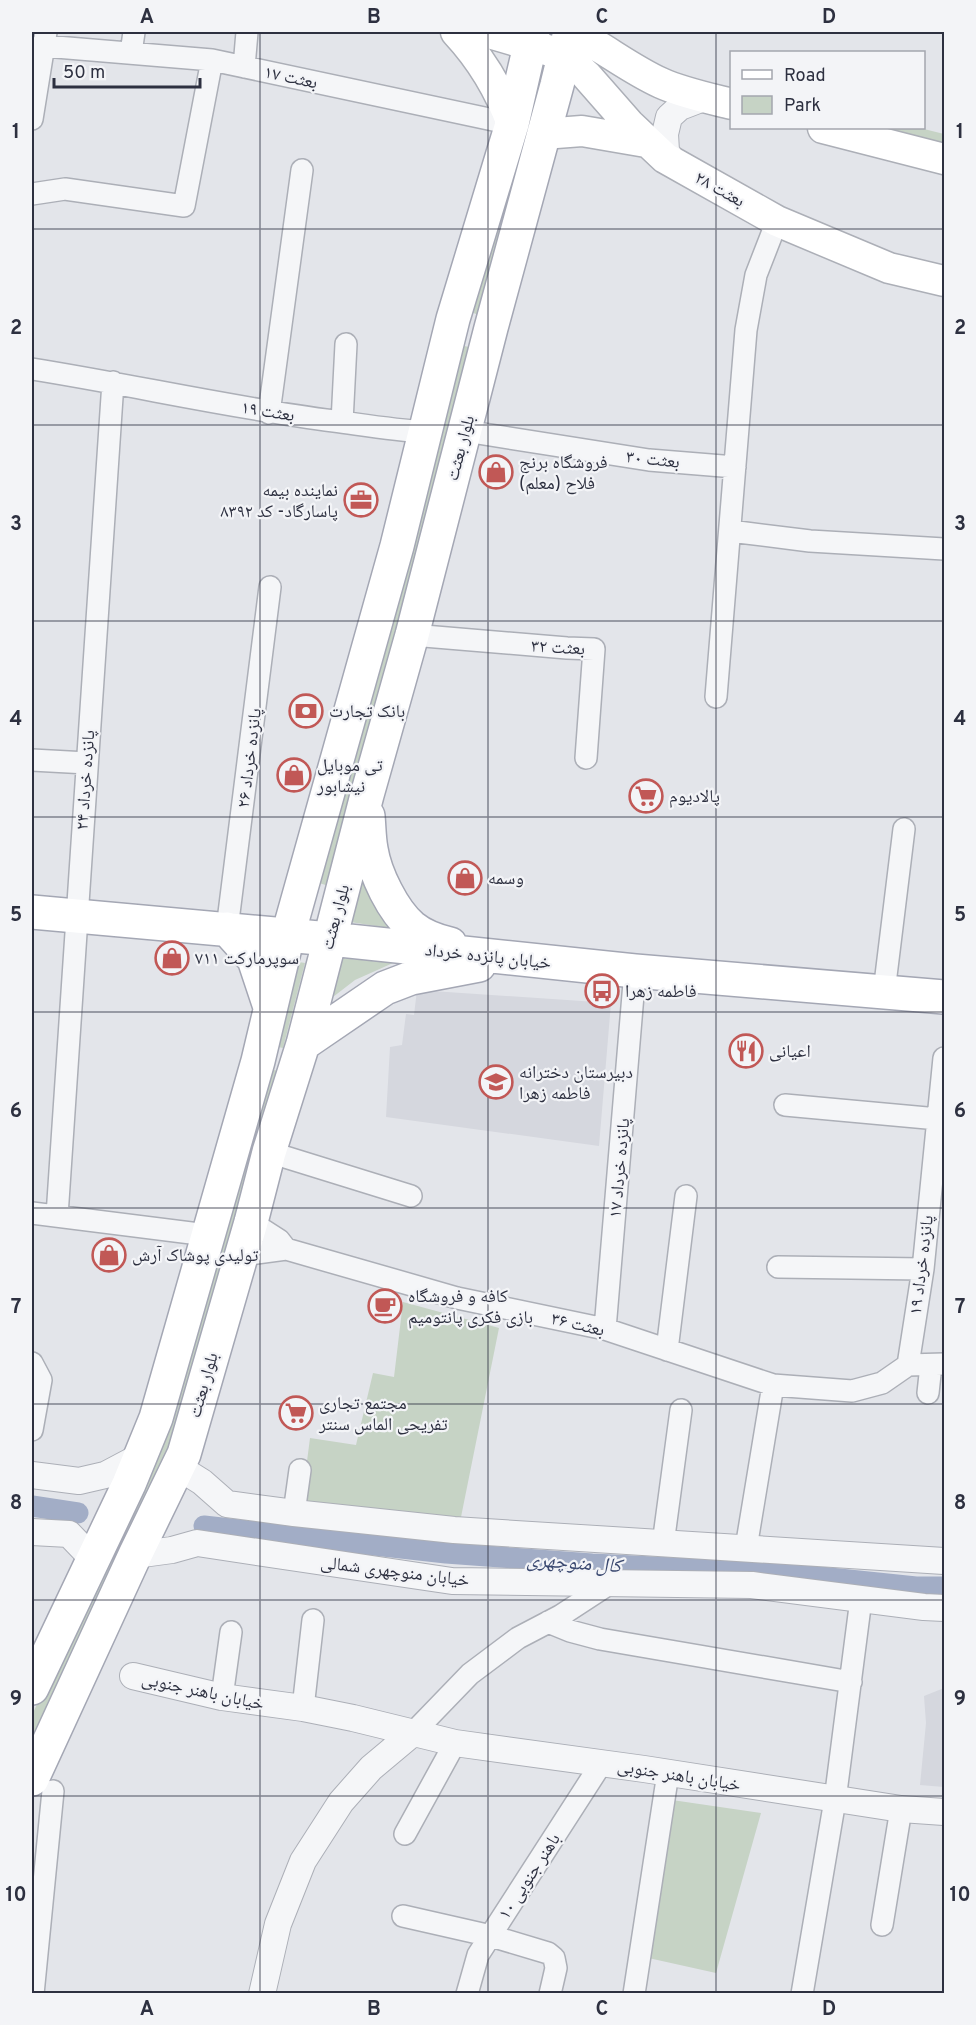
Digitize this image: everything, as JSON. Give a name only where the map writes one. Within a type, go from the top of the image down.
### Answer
[{"type":"main road","points":[[456,32],[485,65],[504,100],[512,124]]},
{"type":"main road","name":"بعثت ۲۸","points":[[486,32],[569,40],[586,75],[664,159],[777,221],[889,268],[945,281]]},
{"type":"main road","name":"بلوار بعثت","points":[[32,1688],[129,1484],[156,1418],[258,1061],[288,935],[397,546],[453,319],[512,124],[531,38]]},
{"type":"main road","points":[[569,40],[658,82],[719,100]]},
{"type":"main road","name":"بلوار بعثت","points":[[42,1785],[135,1555],[178,1467],[242,1255],[269,1152],[299,1058],[366,795],[412,635],[491,328],[569,40]]},
{"type":"main road","points":[[827,129],[945,159]]},
{"type":"main road","points":[[543,134],[582,131],[646,142]]},
{"type":"main road","points":[[453,319],[491,328]]},
{"type":"main road","points":[[366,795],[371,850],[380,881],[411,926],[434,940],[505,957]]},
{"type":"main road","name":"خیابان پانزده خرداد","points":[[32,912],[330,939],[634,971],[945,997]]},
{"type":"main road","points":[[227,929],[254,959],[270,1007]]},
{"type":"main road","points":[[258,1061],[299,1058],[385,988],[411,978],[505,957]]},
{"type":"street","points":[[131,53],[134,32]]},
{"type":"street","points":[[244,67],[247,32]]},
{"type":"street","points":[[32,119],[41,42]]},
{"type":"street","name":"بعثت ۱۷","points":[[41,42],[212,60],[512,124]]},
{"type":"street","points":[[32,194],[64,189],[184,206],[212,60]]},
{"type":"street","points":[[674,164],[666,151],[665,134],[669,117],[680,107],[719,100]]},
{"type":"street","points":[[269,413],[302,170]]},
{"type":"street","points":[[716,697],[746,330],[756,275],[777,221]]},
{"type":"street","points":[[342,422],[346,344]]},
{"type":"street","name":"بعثت ۱۹","points":[[32,369],[113,382],[269,413],[425,432]]},
{"type":"street","name":"پانزده خرداد ۲۴","points":[[57,1216],[113,382]]},
{"type":"street","name":"بعثت ۳۰","points":[[465,431],[649,460],[735,467]]},
{"type":"street","points":[[730,531],[810,542],[945,549]]},
{"type":"street","name":"پانزده خرداد ۲۶","points":[[227,929],[270,587]]},
{"type":"street","name":"بعثت ۳۲","points":[[412,635],[594,649],[586,758]]},
{"type":"street","points":[[32,760],[87,764]]},
{"type":"street","points":[[884,992],[904,829]]},
{"type":"street","name":"پانزده خرداد ۱۷","points":[[605,1329],[634,971]]},
{"type":"street","name":"پانزده خرداد ۱۹","points":[[908,1365],[922,1269],[936,1216],[945,1058]]},
{"type":"street","points":[[785,1105],[940,1130]]},
{"type":"street","points":[[269,1152],[411,1196]]},
{"type":"street","points":[[667,1350],[686,1196]]},
{"type":"street","points":[[32,1213],[207,1235]]},
{"type":"street","name":"بعثت ۳۶","points":[[251,1222],[279,1240],[286,1249],[457,1298],[605,1329],[773,1386],[852,1391],[882,1383],[908,1365]]},
{"type":"street","points":[[242,1255],[286,1249]]},
{"type":"street","points":[[778,1267],[922,1269]]},
{"type":"street","points":[[32,1363],[41,1380],[32,1430]]},
{"type":"street","points":[[908,1365],[938,1365],[928,1393]]},
{"type":"street","points":[[746,1548],[773,1386]]},
{"type":"street","points":[[663,1544],[681,1410]]},
{"type":"street","points":[[32,1475],[79,1481],[105,1474],[139,1456]]},
{"type":"street","points":[[178,1467],[202,1482],[227,1504],[294,1513],[454,1530],[945,1561]]},
{"type":"street","points":[[294,1513],[300,1470]]},
{"type":"street","points":[[32,1532],[69,1534],[92,1558]]},
{"type":"street","name":"خیابان منوچهری شمالی","points":[[135,1555],[172,1550],[197,1543],[452,1581],[752,1585],[945,1608]]},
{"type":"street","points":[[262,1994],[278,1924],[303,1861],[341,1802],[371,1767],[414,1732],[470,1674],[518,1638],[609,1584]]},
{"type":"street","points":[[802,1994],[835,1800],[861,1599]]},
{"type":"street","points":[[303,1708],[313,1620]]},
{"type":"street","points":[[548,1622],[600,1639],[850,1682]]},
{"type":"street","points":[[222,1697],[231,1632]]},
{"type":"street","name":"خیابان باهنر جنوبی","points":[[133,1676],[222,1697],[303,1708],[455,1743],[668,1773],[835,1800],[945,1812]]},
{"type":"street","points":[[405,1834],[455,1743]]},
{"type":"street","name":"باهنر جنوبی ۱۰","points":[[467,1994],[478,1955],[601,1764]]},
{"type":"street","points":[[634,1994],[668,1773]]},
{"type":"street","points":[[33,1994],[42,1785]]},
{"type":"street","points":[[882,1925],[901,1809]]},
{"type":"street","points":[[403,1916],[491,1936],[548,1953],[554,1958],[556,1968],[550,1994]]},
{"type":"shaded area","name":"دبیرستان دخترانه فاطمه زهرا","points":[[417,990],[611,1003],[599,1146],[386,1117],[390,1047],[402,1045],[406,1014],[414,1015]]},
{"type":"shaded area","points":[[944,1688],[944,1787],[920,1785],[926,1723],[924,1696]]},
{"type":"green space","points":[[532,84],[543,86],[481,316],[471,312]]},
{"type":"green space","points":[[888,129],[924,129],[944,134],[944,143]]},
{"type":"green space","points":[[460,345],[473,348],[329,886],[319,883]]},
{"type":"green space","points":[[362,879],[376,906],[396,929],[350,922]]},
{"type":"green space","points":[[340,958],[393,963],[355,980],[333,997]]},
{"type":"green space","points":[[293,961],[305,963],[283,1048],[273,1046]]},
{"type":"green space","points":[[267,1068],[278,1071],[179,1430],[32,1748],[32,1715],[133,1499]]},
{"type":"green space","points":[[403,1302],[499,1328],[460,1522],[302,1500],[310,1438],[356,1445],[373,1373],[394,1377]]},
{"type":"green space","points":[[672,1800],[761,1813],[716,1973],[644,1957]]},
{"type":"waterway","name":"کال منوچهری","points":[[32,1506],[78,1513]]},
{"type":"waterway","name":"کال منوچهری","points":[[204,1526],[446,1553],[592,1564],[782,1573],[916,1587],[944,1587]]},
{"type":"place","name":"فروشگاه برنج فلاح (معلم)","points":[[496,472]]},
{"type":"place","name":"نماینده بیمه پاسارگاد- کد ۸۳۹۲","points":[[361,500]]},
{"type":"place","name":"بانک تجارت","points":[[306,711]]},
{"type":"place","name":"تی موبایل نیشابور","points":[[294,775]]},
{"type":"place","name":"پالادیوم","points":[[646,796]]},
{"type":"place","name":"وسمه","points":[[465,878]]},
{"type":"place","name":"سوپرمارکت ۷۱۱","points":[[172,958]]},
{"type":"place","name":"فاطمه زهرا","points":[[602,991]]},
{"type":"place","name":"اعیانی","points":[[746,1051]]},
{"type":"place","name":"دبیرستان دخترانه فاطمه زهرا","points":[[496,1082]]},
{"type":"place","name":"تولیدی پوشاک آرش","points":[[109,1255]]},
{"type":"place","name":"کافه و فروشگاه بازی فکری پانتومیم","points":[[385,1306]]},
{"type":"place","name":"مجتمع تجاری تفریحی الماس سنتر","points":[[296,1413]]}]
